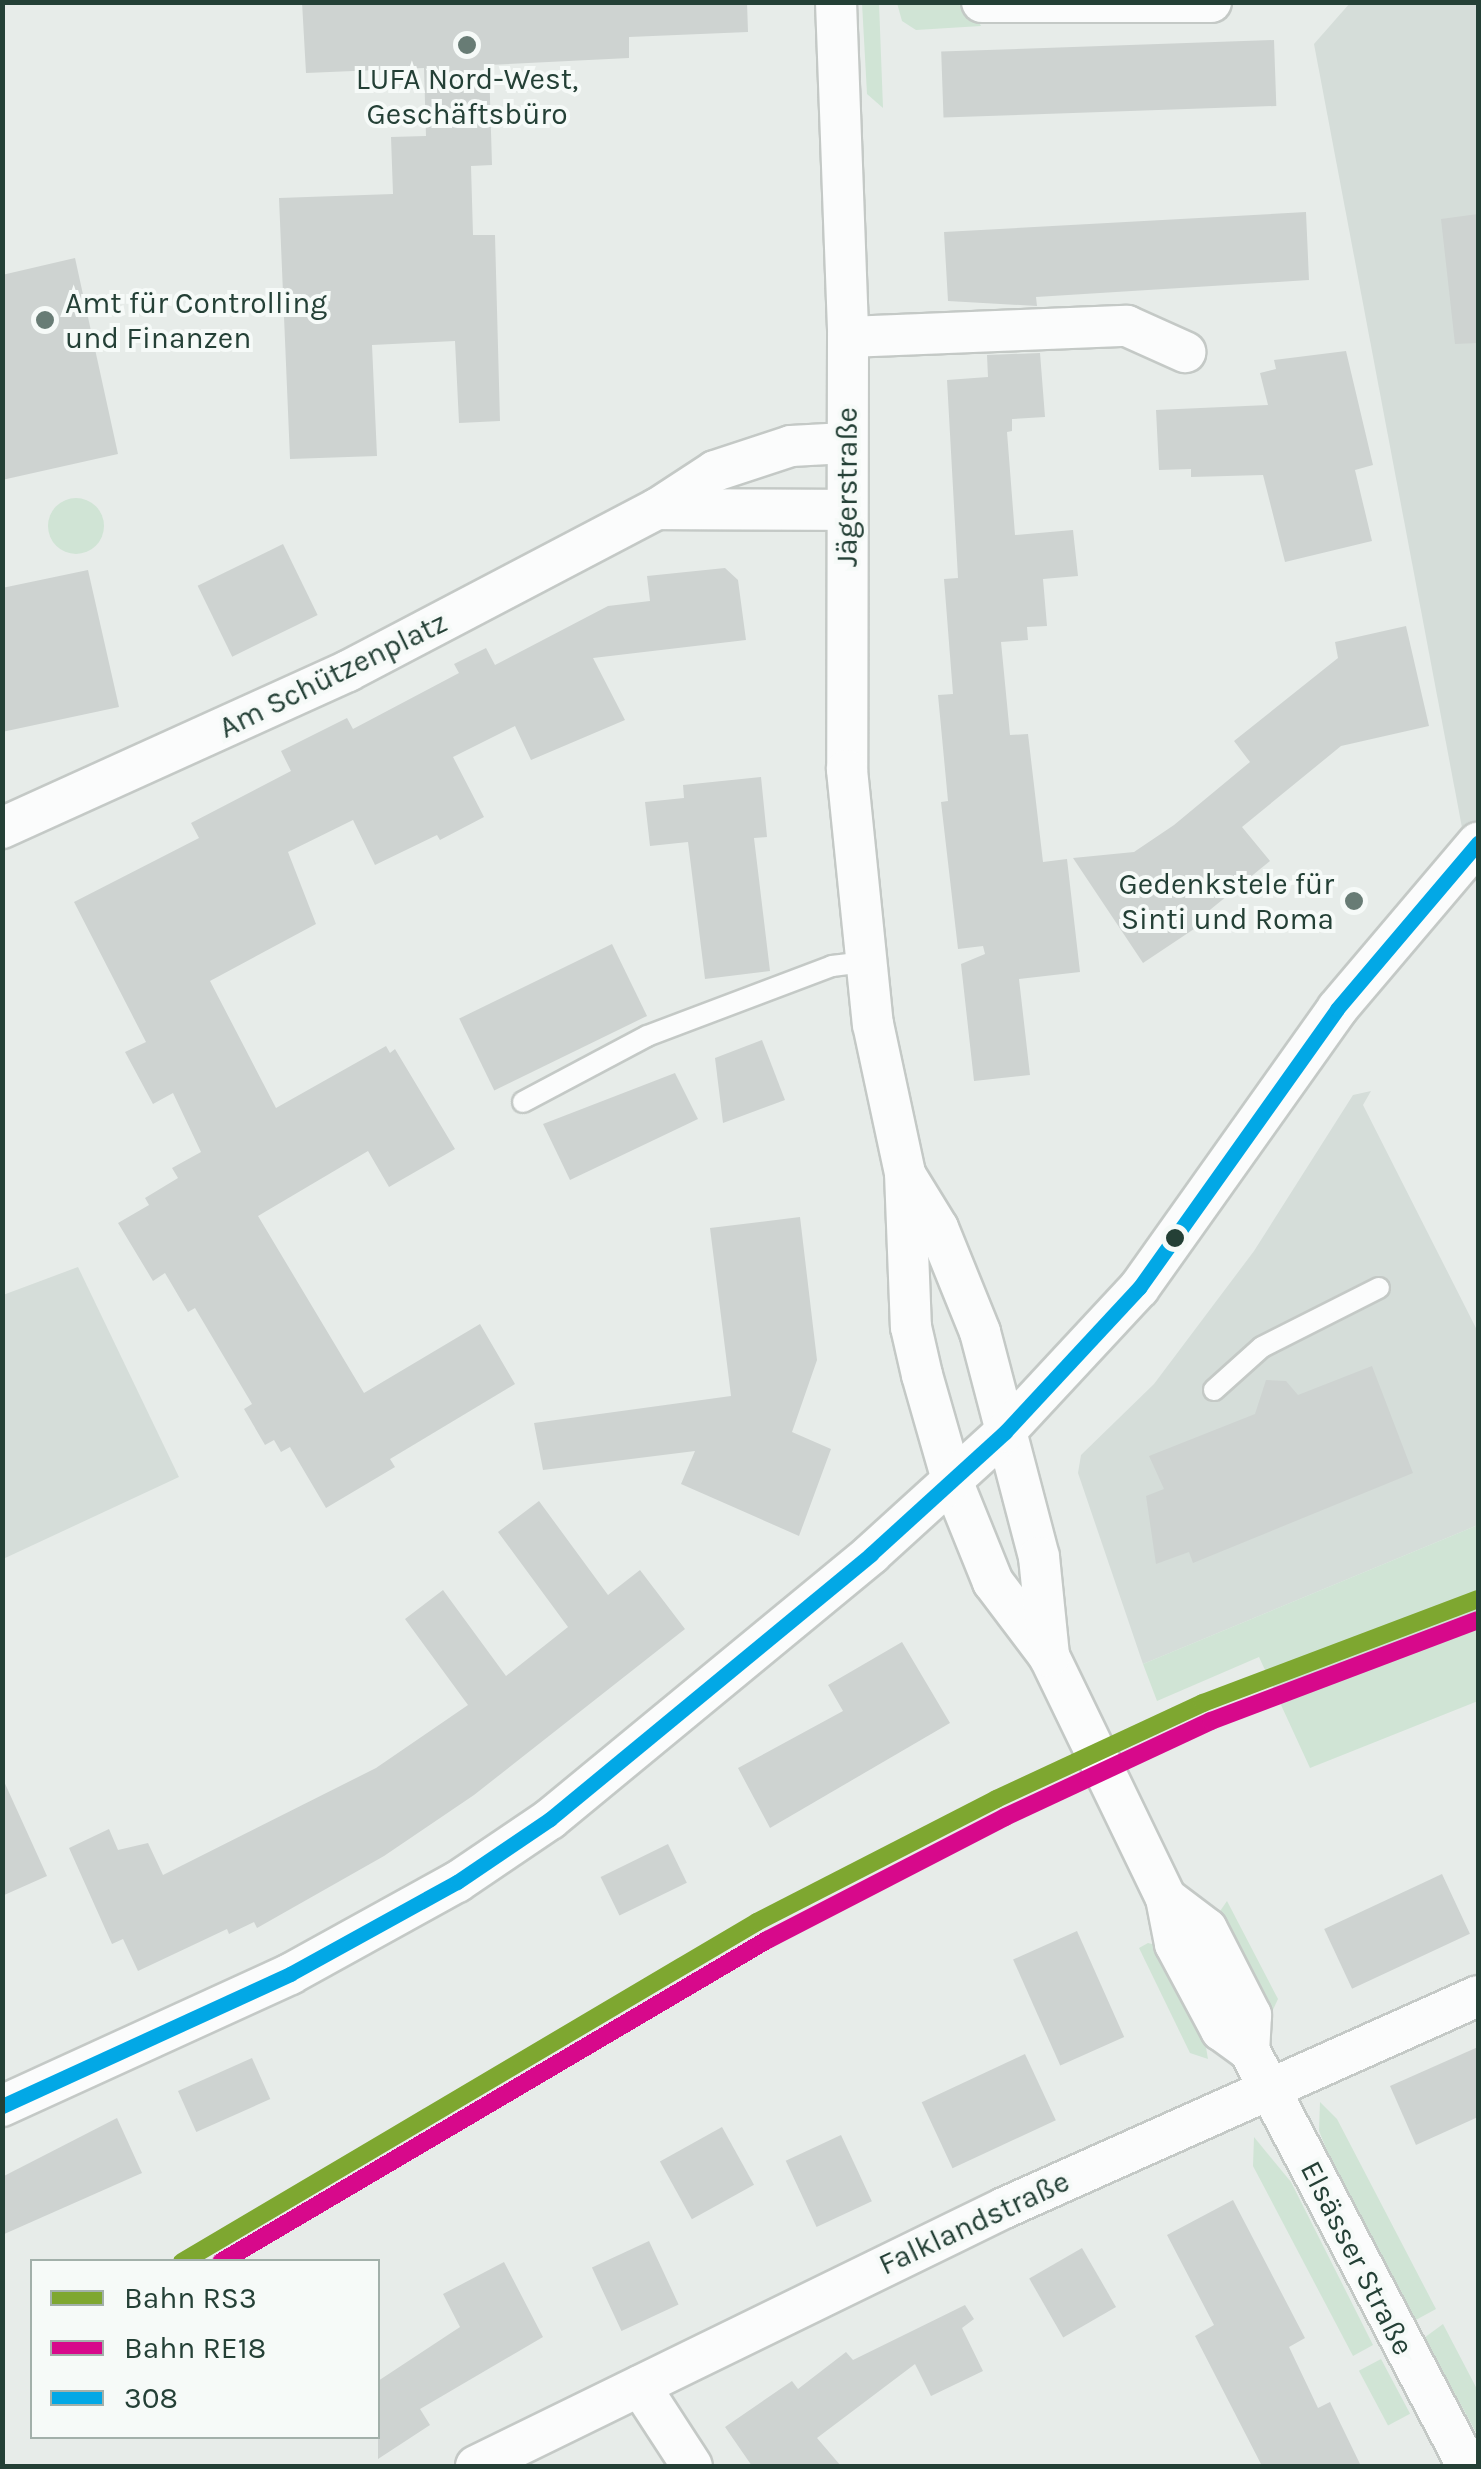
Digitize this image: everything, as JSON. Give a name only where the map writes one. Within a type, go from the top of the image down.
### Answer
[{"type":"street","name":"Jägerstraße","points":[[836,2],[848,337],[847,770],[864,962],[905,1174],[912,1327],[953,1482]]},
{"type":"street","points":[[982,2],[1210,2]]},
{"type":"street","points":[[848,337],[1127,326],[1185,352]]},
{"type":"street","name":"Am Schützenplatz","points":[[2,828],[348,670],[657,510],[751,456],[846,443]]},
{"type":"street","name":"Am Schützenplatz","points":[[657,510],[846,510]]},
{"type":"street","points":[[2,2106],[290,1974],[495,1858],[550,1819],[953,1482],[1006,1432],[1139,1288],[1337,1009],[1478,843]]},
{"type":"street","name":"Jägerstraße","points":[[905,1174],[938,1228],[980,1332],[1006,1432]]},
{"type":"street","name":"Elsässer Straße","points":[[1006,1432],[1039,1557],[1050,1656]]},
{"type":"street","name":"Elsässer Straße","points":[[953,1482],[993,1582],[1050,1656],[1166,1898],[1207,1929],[1251,2015],[1249,2050],[1466,2466]]},
{"type":"street","name":"Falklandstraße","points":[[476,2466],[987,2216],[1478,1996]]},
{"type":"street","points":[[640,2386],[692,2466]]},
{"type":"lane","points":[[523,1102],[647,1036],[832,966],[864,962]]},
{"type":"lane","points":[[1214,1390],[1262,1347],[1380,1288]]},
{"type":"shaded area","points":[[1350,3],[1478,3],[1478,843],[1467,854],[1314,44]]},
{"type":"shaded area","points":[[1371,1091],[1363,1105],[1478,1332],[1478,1525],[1143,1664],[1078,1473],[1081,1455],[1154,1384],[1254,1251],[1353,1095]]},
{"type":"shaded area","points":[[78,1267],[179,1477],[3,1559],[3,1295]]},
{"type":"green space","points":[[862,3],[879,3],[883,108],[867,94]]},
{"type":"green space","points":[[897,3],[955,3],[974,12],[981,26],[916,30],[902,21]]},
{"type":"green space","points":[[76,498],[96,506],[104,526],[96,546],[76,554],[56,546],[48,526],[56,506]]},
{"type":"green space","points":[[1478,1525],[1478,1701],[1310,1768],[1259,1657],[1157,1701],[1143,1664]]},
{"type":"green space","points":[[1227,1901],[1278,1999],[1269,2018],[1214,1920]]},
{"type":"green space","points":[[1148,1943],[1163,1947],[1203,2030],[1208,2059],[1190,2053],[1139,1948]]},
{"type":"green space","points":[[1320,2102],[1337,2119],[1436,2309],[1414,2321],[1332,2163],[1319,2131]]},
{"type":"green space","points":[[1254,2137],[1291,2182],[1373,2345],[1353,2356],[1253,2166]]},
{"type":"green space","points":[[1443,2324],[1478,2391],[1478,2436],[1424,2338]]},
{"type":"green space","points":[[1381,2359],[1410,2414],[1388,2425],[1359,2371]]},
{"type":"building","points":[[302,2],[747,2],[748,32],[629,37],[629,58],[489,65],[492,165],[471,166],[473,235],[495,235],[500,421],[459,423],[455,341],[372,345],[377,456],[290,459],[279,198],[393,194],[391,137],[426,136],[424,68],[306,73]]},
{"type":"building","points":[[1274,40],[1276,106],[944,118],[941,52]]},
{"type":"building","points":[[1306,212],[1309,280],[1036,297],[1037,306],[948,301],[944,232]]},
{"type":"building","points":[[1478,214],[1478,343],[1455,344],[1441,219]]},
{"type":"building","name":"Amt für Controlling und Finanzen","points":[[75,258],[118,454],[2,480],[2,275]]},
{"type":"building","points":[[1346,351],[1373,465],[1355,470],[1372,541],[1285,562],[1263,475],[1191,477],[1191,469],[1159,470],[1156,410],[1268,405],[1260,373],[1276,369],[1274,360]]},
{"type":"building","points":[[1040,353],[1045,417],[1012,419],[1012,431],[1007,432],[1015,535],[1073,530],[1078,576],[1043,579],[1047,626],[1027,627],[1028,640],[1001,642],[1010,735],[1028,734],[1043,862],[1067,859],[1080,972],[1019,979],[1030,1075],[974,1081],[961,964],[985,954],[983,946],[958,949],[941,802],[948,801],[938,695],[953,694],[944,579],[958,578],[947,380],[988,377],[987,355]]},
{"type":"building","points":[[283,544],[318,615],[232,657],[198,586]]},
{"type":"building","points":[[725,568],[738,580],[746,640],[593,658],[625,720],[531,760],[515,726],[453,757],[484,817],[440,840],[437,835],[375,865],[353,820],[288,852],[316,924],[210,981],[276,1108],[386,1046],[390,1053],[395,1049],[455,1149],[389,1187],[368,1151],[258,1216],[364,1393],[480,1324],[515,1384],[390,1459],[395,1467],[326,1508],[290,1447],[281,1452],[274,1440],[265,1445],[244,1409],[252,1404],[195,1308],[188,1312],[165,1273],[153,1281],[118,1223],[149,1205],[145,1198],[178,1178],[172,1168],[201,1152],[173,1093],[153,1104],[125,1052],[146,1042],[74,902],[199,838],[191,823],[291,771],[281,751],[347,718],[353,729],[459,673],[454,664],[486,648],[495,665],[608,606],[650,601],[647,576]]},
{"type":"building","points":[[88,570],[119,707],[2,732],[2,588]]},
{"type":"building","points":[[1406,626],[1429,726],[1341,746],[1242,827],[1270,861],[1200,918],[1203,923],[1143,963],[1073,858],[1134,852],[1174,825],[1250,762],[1234,741],[1338,658],[1335,642]]},
{"type":"building","points":[[761,777],[767,837],[754,838],[770,971],[705,979],[688,842],[650,846],[645,802],[684,798],[683,785]]},
{"type":"building","points":[[612,944],[647,1016],[494,1090],[459,1019]]},
{"type":"building","points":[[762,1040],[785,1100],[723,1123],[715,1058]]},
{"type":"building","points":[[675,1073],[698,1119],[570,1180],[543,1124]]},
{"type":"building","points":[[800,1217],[817,1360],[792,1432],[831,1449],[799,1536],[681,1484],[695,1451],[543,1470],[534,1423],[731,1396],[710,1228]]},
{"type":"building","points":[[1372,1366],[1413,1473],[1193,1563],[1189,1552],[1156,1564],[1146,1496],[1164,1489],[1149,1456],[1255,1414],[1266,1380],[1286,1381],[1298,1395]]},
{"type":"building","points":[[539,1501],[608,1595],[640,1570],[685,1629],[474,1795],[384,1856],[257,1928],[254,1922],[229,1934],[227,1929],[138,1971],[123,1939],[112,1944],[69,1848],[109,1829],[118,1850],[148,1843],[163,1875],[376,1768],[468,1705],[405,1619],[443,1590],[506,1676],[568,1627],[498,1532]]},
{"type":"building","points":[[902,1642],[950,1723],[770,1828],[738,1768],[843,1711],[828,1685]]},
{"type":"building","points":[[2,1777],[47,1876],[2,1896]]},
{"type":"building","points":[[668,1844],[687,1883],[619,1916],[601,1877]]},
{"type":"building","points":[[1442,1874],[1470,1934],[1352,1989],[1324,1929]]},
{"type":"building","points":[[1077,1931],[1124,2037],[1060,2065],[1013,1959]]},
{"type":"building","points":[[1478,2047],[1478,2117],[1416,2145],[1390,2086]]},
{"type":"building","points":[[1025,2054],[1056,2120],[953,2168],[922,2102]]},
{"type":"building","points":[[252,2058],[270,2099],[196,2132],[178,2091]]},
{"type":"building","points":[[117,2118],[142,2173],[2,2235],[2,2177]]},
{"type":"building","points":[[722,2127],[754,2185],[692,2219],[660,2161]]},
{"type":"building","points":[[841,2135],[872,2201],[817,2227],[786,2161]]},
{"type":"building","points":[[1233,2200],[1305,2338],[1289,2347],[1318,2408],[1330,2402],[1361,2466],[1262,2466],[1195,2336],[1214,2325],[1167,2235]]},
{"type":"building","points":[[649,2241],[679,2304],[621,2331],[592,2268]]},
{"type":"building","points":[[1082,2248],[1116,2307],[1063,2337],[1029,2278]]},
{"type":"building","points":[[504,2262],[543,2337],[420,2409],[430,2425],[378,2459],[380,2380],[460,2327],[443,2294]]},
{"type":"building","points":[[965,2305],[974,2319],[962,2328],[983,2371],[931,2396],[915,2364],[817,2438],[841,2466],[752,2466],[725,2427],[792,2381],[798,2389],[846,2352],[853,2360]]},
{"type":"rail line","name":"RS3","points":[[187,2259],[757,1922],[996,1799],[1203,1703],[1478,1599]]},
{"type":"rail line","name":"RE18","points":[[226,2259],[767,1940],[1005,1817],[1211,1721],[1478,1620]]},
{"type":"transit line","name":"308","points":[[2,2106],[290,1974],[457,1882],[550,1819],[871,1554],[1005,1432],[1139,1288],[1337,1009],[1478,843]]},
{"type":"place","name":"LUFA Nord-West, Geschäftsbüro","points":[[467,45]]},
{"type":"place","name":"Amt für Controlling und Finanzen","points":[[45,320]]},
{"type":"place","name":"Gedenkstele für Sinti und Roma","points":[[1354,901]]}]
